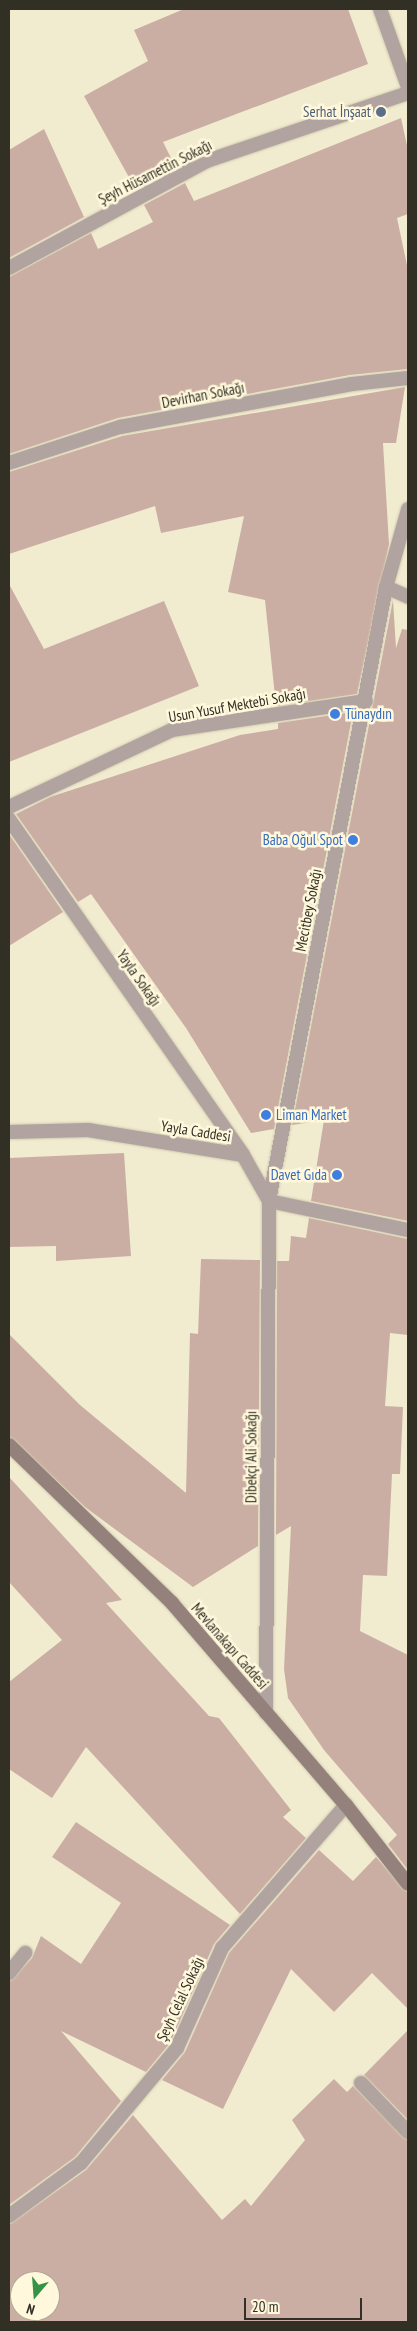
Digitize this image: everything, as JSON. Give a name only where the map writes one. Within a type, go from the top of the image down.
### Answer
[{"type":"main road","name":"Mevlanakapı Caddesi","points":[[9,1445],[172,1603],[346,1805],[408,1884]]},
{"type":"street","points":[[380,9],[408,87]]},
{"type":"street","name":"Şeyh Hüsamettin Sokağı","points":[[9,268],[207,161],[408,93]]},
{"type":"street","name":"Devirhan Sokağı","points":[[9,463],[120,427],[352,384],[408,378]]},
{"type":"street","name":"Meсitbey Sokağı","points":[[269,1201],[366,701],[386,587],[408,509]]},
{"type":"street","points":[[386,587],[408,597]]},
{"type":"street","name":"Usun Yusuf Mektebi Sokağı","points":[[9,807],[172,730],[366,701]]},
{"type":"street","name":"Yayla Sokağı","points":[[9,819],[243,1155]]},
{"type":"street","name":"Yayla Caddesi","points":[[9,1132],[88,1130],[243,1155],[269,1201]]},
{"type":"street","points":[[269,1201],[408,1230]]},
{"type":"street","name":"Dibekçi Ali Sokağı","points":[[266,1713],[269,1201]]},
{"type":"street","name":"Şeyh Celal Sokağı","points":[[9,2216],[81,2163],[177,2048],[222,1948],[346,1805]]},
{"type":"street","points":[[9,1973],[25,1953]]},
{"type":"street","points":[[361,2084],[408,2132]]},
{"type":"building","points":[[184,9],[348,9],[368,64],[163,142],[176,168],[136,190],[84,96],[148,61],[134,30]]},
{"type":"building","points":[[401,118],[408,150],[408,214],[397,218],[408,270],[408,369],[350,375],[118,418],[9,454],[9,277],[91,233],[98,249],[153,222],[144,205],[185,183],[194,201]]},
{"type":"building","points":[[44,129],[84,217],[9,258],[9,150]]},
{"type":"building","points":[[405,387],[396,443],[383,443],[389,544],[357,694],[276,706],[265,600],[228,592],[244,516],[161,533],[155,506],[9,554],[9,472],[122,436]]},
{"type":"building","points":[[9,584],[44,649],[164,601],[199,686],[9,762]]},
{"type":"building","points":[[393,600],[396,648],[402,629],[408,630],[408,1221],[311,1201],[324,1120],[292,1125]]},
{"type":"building","points":[[353,712],[274,1129],[251,1133],[186,1028],[91,894],[78,902],[16,814],[50,797],[240,735],[278,729],[278,723]]},
{"type":"building","points":[[9,834],[63,912],[9,946]]},
{"type":"building","points":[[124,1153],[131,1256],[56,1261],[56,1246],[9,1247],[9,1158]]},
{"type":"building","points":[[309,1218],[408,1239],[408,1335],[390,1333],[385,1406],[403,1407],[400,1474],[392,1474],[387,1576],[363,1575],[360,1631],[408,1655],[408,1870],[388,1844],[397,1835],[324,1750],[288,1698],[284,1669],[291,1526],[276,1535],[277,1261],[289,1261],[291,1236],[306,1238]]},
{"type":"building","points":[[201,1259],[260,1260],[258,1546],[193,1587],[85,1507],[9,1436],[9,1334],[80,1405],[186,1493],[190,1333],[198,1334]]},
{"type":"building","points":[[9,1477],[122,1600],[106,1603],[209,1716],[219,1718],[291,1810],[283,1817],[306,1838],[240,1914],[86,1747],[52,1798],[9,1769],[9,1682],[62,1640],[9,1582]]},
{"type":"building","points":[[76,1822],[230,1925],[214,1944],[170,2043],[146,2072],[61,2031],[121,2101],[75,2157],[9,2205],[9,1982],[32,1958],[41,1936],[81,1964],[121,1903],[52,1857]]},
{"type":"building","points":[[319,1850],[353,1881],[376,1857],[408,1893],[408,2009],[372,1973],[334,2012],[291,1969],[223,2109],[162,2080],[185,2052],[229,1953]]},
{"type":"building","points":[[408,2030],[408,2120],[364,2075]]},
{"type":"building","points":[[334,2079],[347,2092],[353,2086],[408,2141],[408,2322],[9,2322],[9,2225],[86,2170],[133,2115],[222,2220],[245,2199],[251,2206],[305,2140],[292,2120]]},
{"type":"place","name":"Serhat İnşaat","points":[[381,112]]},
{"type":"place","name":"Tünaydın","points":[[335,714]]},
{"type":"place","name":"Baba Oğul Spot","points":[[353,840]]},
{"type":"place","name":"Liman Market","points":[[266,1115]]},
{"type":"place","name":"Davet Gıda","points":[[337,1175]]}]
